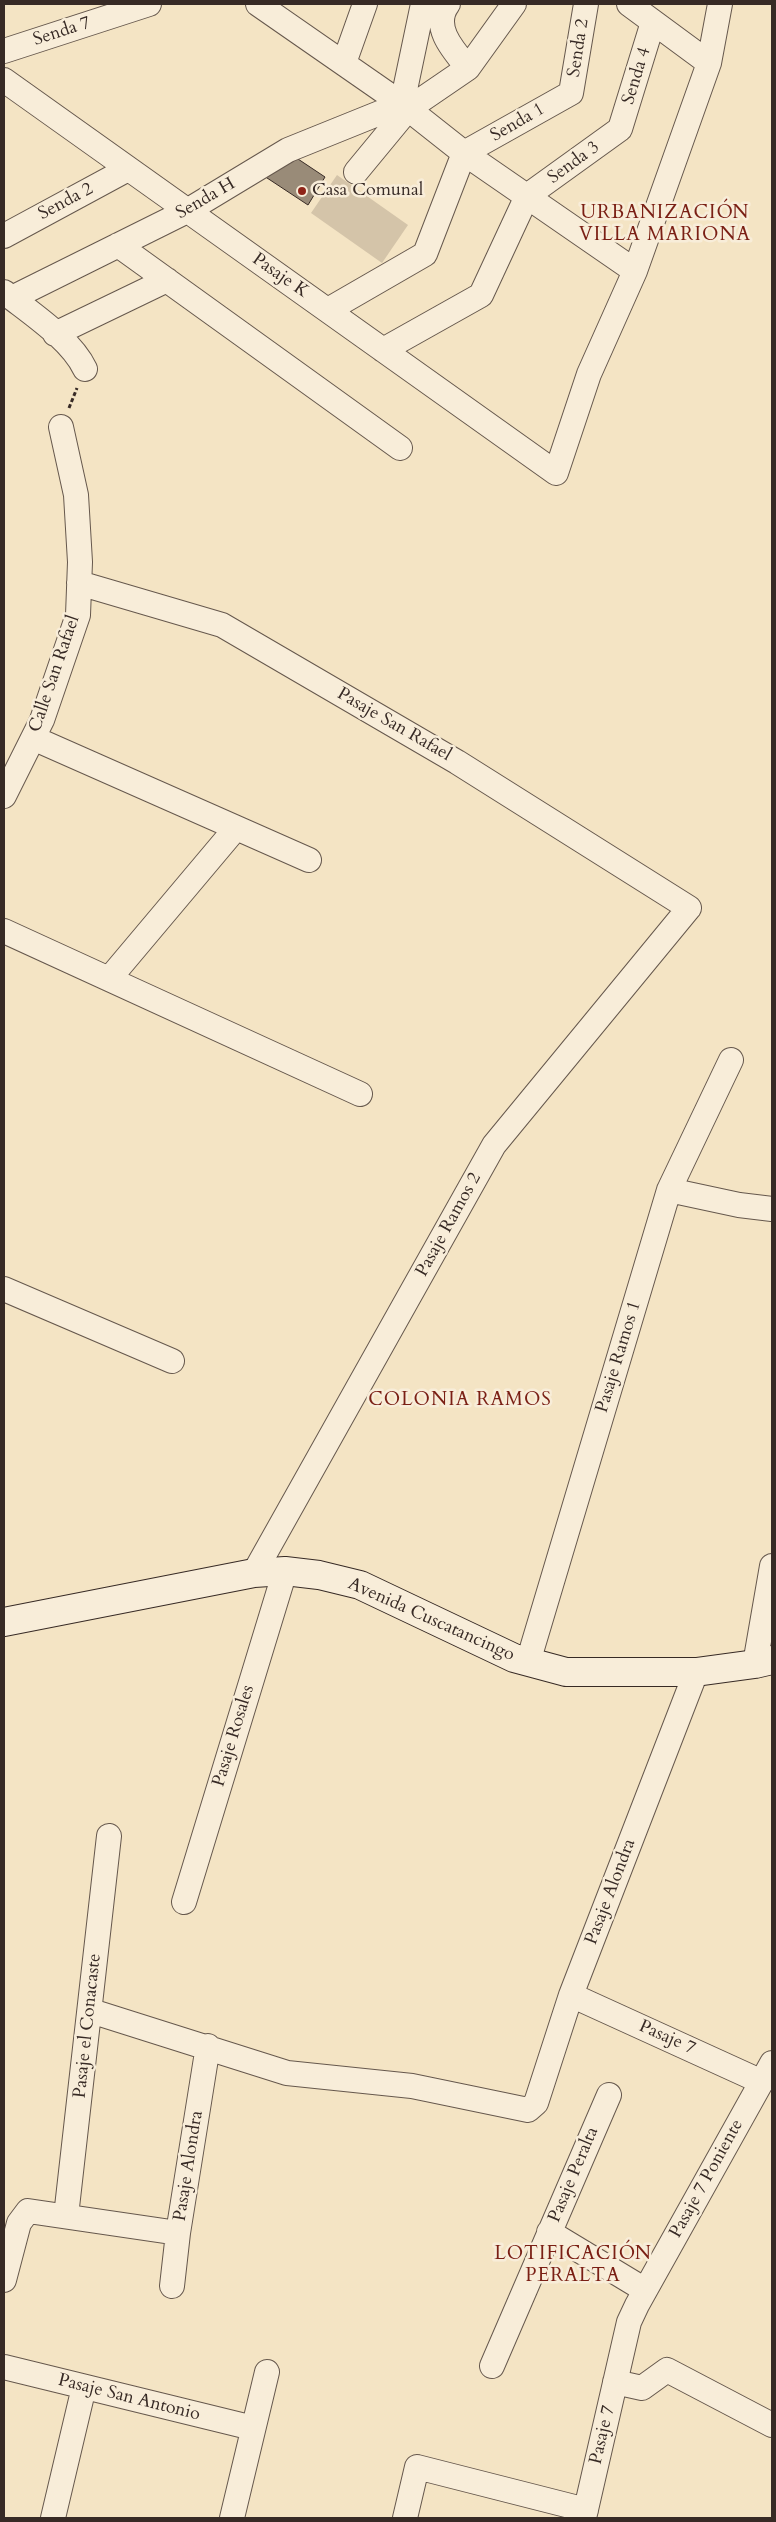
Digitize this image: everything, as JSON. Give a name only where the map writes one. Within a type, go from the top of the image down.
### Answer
[{"type":"street","name":"Senda 7","points":[[4,51],[149,4]]},
{"type":"street","points":[[258,4],[405,107],[464,153],[636,271],[709,63],[720,4]]},
{"type":"street","points":[[344,63],[364,4]]},
{"type":"street","points":[[405,107],[423,4]]},
{"type":"street","points":[[448,4],[441,23],[442,32],[468,68]]},
{"type":"street","points":[[356,172],[405,107],[468,68],[514,4]]},
{"type":"street","name":"Senda 2","points":[[571,92],[586,4]]},
{"type":"street","points":[[629,4],[709,63]]},
{"type":"street","name":"Senda 4","points":[[620,129],[653,22]]},
{"type":"street","name":"Pasaje K","points":[[4,80],[556,472],[589,374],[636,271]]},
{"type":"street","name":"Senda 1","points":[[464,153],[571,92]]},
{"type":"street","name":"Senda H","points":[[8,295],[187,211],[288,150],[405,107]]},
{"type":"street","name":"Senda 3","points":[[528,196],[620,129]]},
{"type":"street","points":[[328,310],[424,254],[464,153]]},
{"type":"street","name":"Senda 2","points":[[4,236],[128,168]]},
{"type":"street","points":[[383,350],[481,295],[528,196]]},
{"type":"street","points":[[118,245],[400,448]]},
{"type":"street","points":[[55,334],[167,280]]},
{"type":"street","points":[[8,295],[55,334],[81,360],[85,369]]},
{"type":"street","name":"Calle San Rafael","points":[[4,796],[42,720],[78,614],[79,583],[76,495],[61,427]]},
{"type":"street","name":"Pasaje San Rafael","points":[[79,583],[222,625],[457,762],[689,908]]},
{"type":"street","points":[[33,738],[309,860]]},
{"type":"street","points":[[109,979],[236,828]]},
{"type":"street","name":"Pasaje Ramos 2","points":[[254,1572],[494,1145],[689,908]]},
{"type":"street","points":[[4,931],[360,1094]]},
{"type":"street","name":"Pasaje Ramos 1","points":[[528,1662],[669,1190],[731,1060]]},
{"type":"street","points":[[669,1190],[739,1205],[772,1209]]},
{"type":"street","points":[[4,1289],[172,1361]]},
{"type":"street","points":[[764,1662],[772,1566]]},
{"type":"street","name":"Avenida Cuscatancingo","points":[[4,1622],[254,1572],[285,1571],[319,1575],[360,1585],[460,1634],[528,1662],[566,1672],[696,1672],[764,1662]]},
{"type":"street","name":"Pasaje Rosales","points":[[184,1902],[285,1571]]},
{"type":"street","name":"Pasaje Alondra","points":[[172,2286],[178,2234],[208,2046],[287,2073],[412,2086],[528,2110],[536,2103],[571,1995],[696,1672]]},
{"type":"street","name":"Pasaje el Conacaste","points":[[66,2216],[91,2010],[109,1836]]},
{"type":"street","name":"Pasaje 7","points":[[571,1995],[767,2072]]},
{"type":"street","points":[[91,2010],[208,2046]]},
{"type":"street","name":"Pasaje 7 Poniente","points":[[629,2322],[767,2072]]},
{"type":"street","name":"Pasaje Peralta","points":[[492,2366],[609,2095]]},
{"type":"street","points":[[4,2280],[19,2223],[28,2211],[178,2234]]},
{"type":"street","points":[[549,2232],[645,2290]]},
{"type":"street","name":"Pasaje 7","points":[[585,2514],[629,2322]]},
{"type":"street","name":"Pasaje San Antonio","points":[[4,2368],[253,2428]]},
{"type":"street","points":[[615,2382],[642,2388],[667,2370],[772,2425]]},
{"type":"street","points":[[232,2518],[267,2372]]},
{"type":"street","points":[[53,2518],[84,2387]]},
{"type":"street","points":[[405,2518],[417,2467],[585,2514]]},
{"type":"path","points":[[61,427],[85,369]]},
{"type":"shaded area","points":[[337,175],[408,225],[382,263],[311,213]]},
{"type":"building","name":"Casa Comunal","points":[[289,153],[325,177],[308,205],[258,172]]},
{"type":"place","name":"Casa Comunal","points":[[302,191]]},
{"type":"district","name":"URBANIZACIÓN VILLA MARIONA","points":[[665,225]]},
{"type":"district","name":"COLONIA RAMOS","points":[[460,1401]]},
{"type":"district","name":"LOTIFICACIÓN PERALTA","points":[[573,2266]]}]
